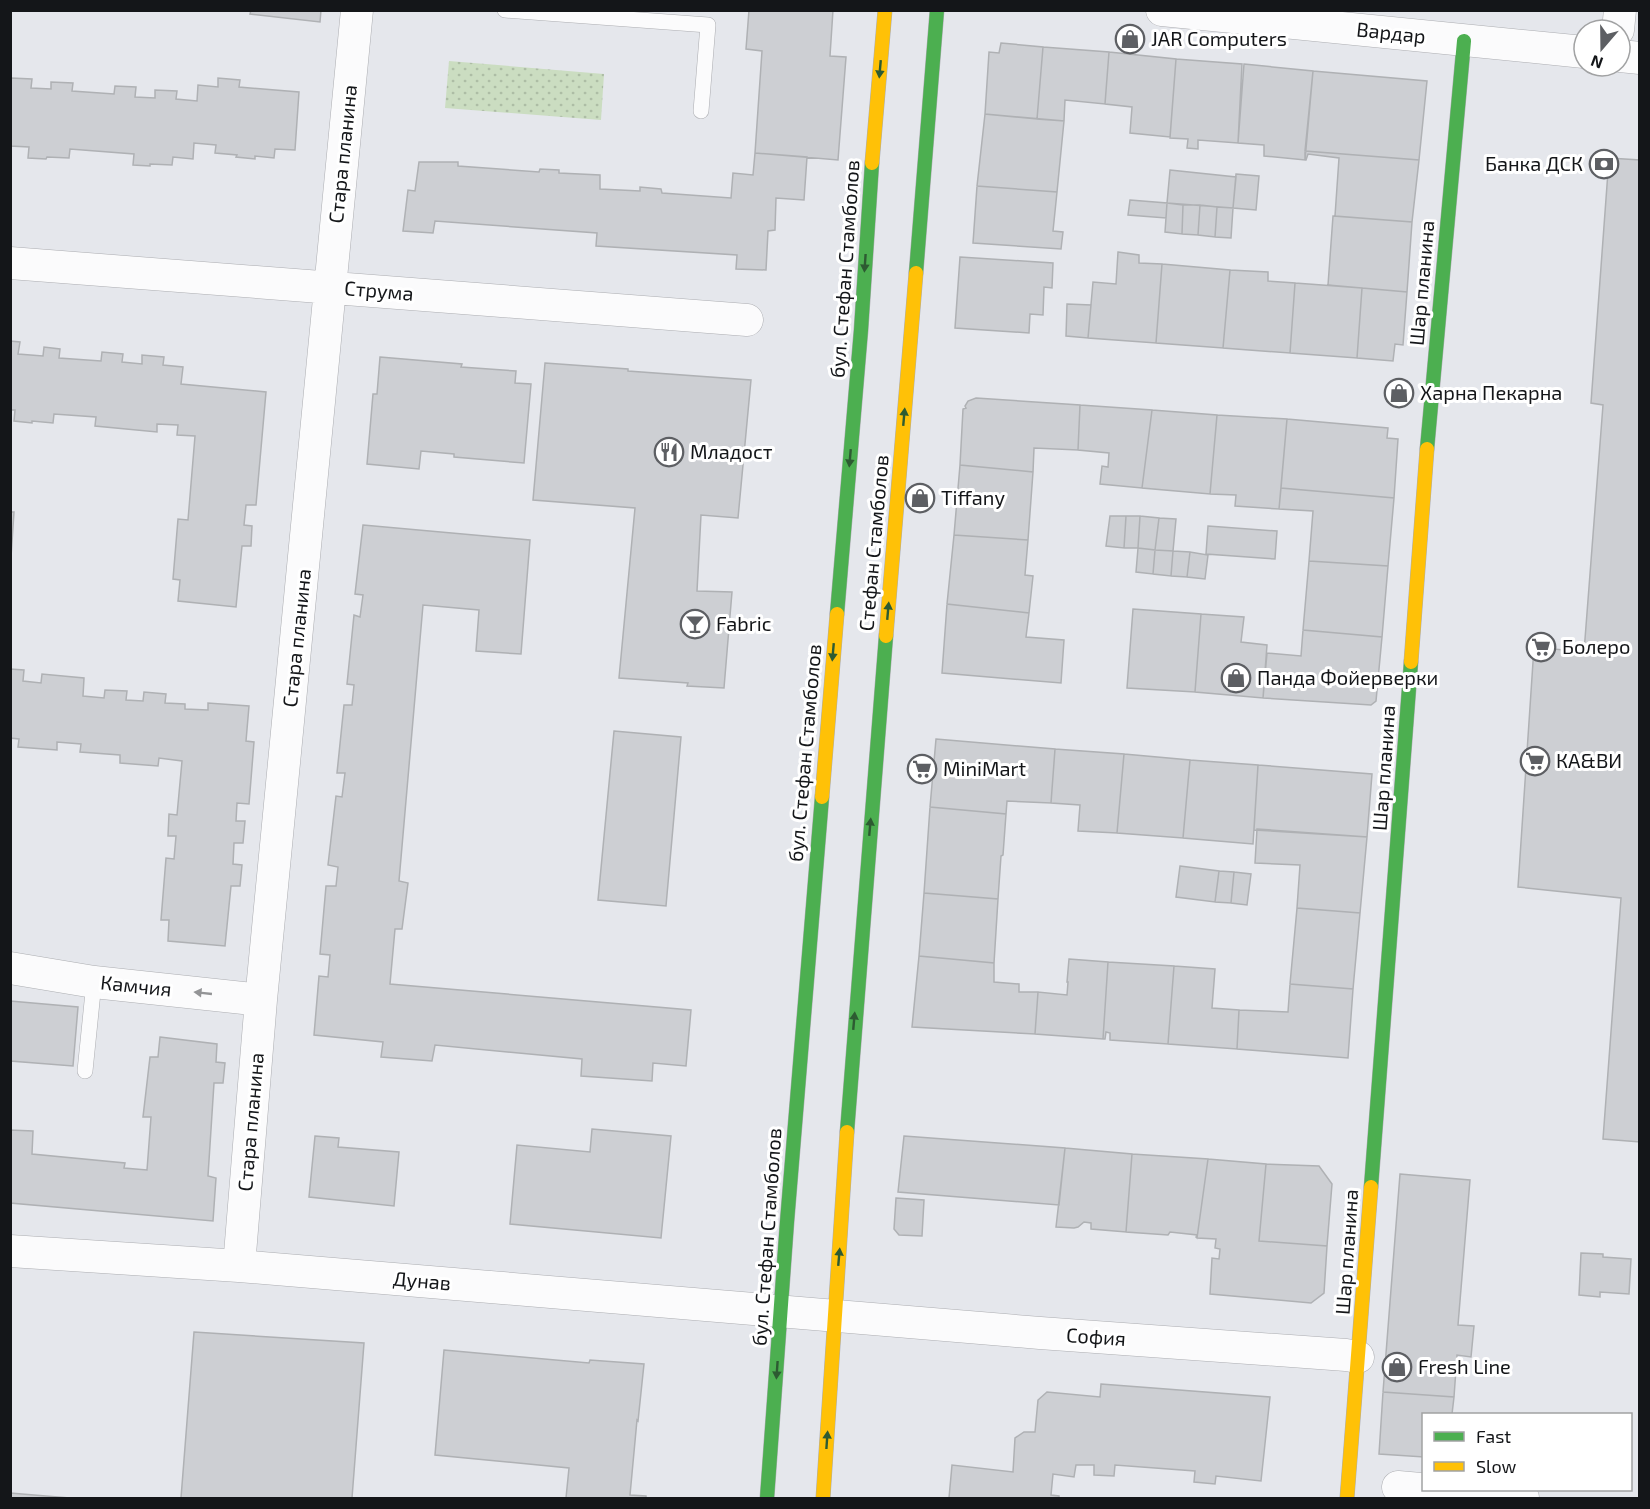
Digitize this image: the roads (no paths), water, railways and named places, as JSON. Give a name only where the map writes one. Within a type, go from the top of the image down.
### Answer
[{"type":"main road","name":"бул. Стефан Стамболов","points":[[767,1498],[830,684],[861,330],[874,123],[885,10]]},
{"type":"main road","name":"Стефан Стамболов","points":[[834,1316],[850,1079],[938,10]]},
{"type":"main road","name":"Шар планина","points":[[1347,1498],[1431,398],[1464,41]]},
{"type":"main road","points":[[823,1498],[834,1316]]},
{"type":"street","name":"Стара планина","points":[[239,1266],[261,1000],[357,10]]},
{"type":"street","name":"Вардар","points":[[1162,10],[1572,51]]},
{"type":"street","name":"Струма","points":[[10,262],[747,320]]},
{"type":"street","name":"Камчия","points":[[10,968],[94,981],[261,1000]]},
{"type":"street","name":"Дунав","points":[[10,1251],[239,1266],[834,1316]]},
{"type":"street","name":"София","points":[[834,1316],[1358,1357]]},
{"type":"street","points":[[1398,1487],[1422,1489]]},
{"type":"street","points":[[1443,1491],[1523,1498]]},
{"type":"lane","points":[[505,10],[558,12],[708,25],[701,111]]},
{"type":"lane","points":[[86,1071],[94,981]]},
{"type":"place","name":"JAR Computers","points":[[1130,39]]},
{"type":"place","name":"Банка ДСК","points":[[1604,164]]},
{"type":"place","name":"Харна Пекарна","points":[[1399,393]]},
{"type":"place","name":"Младост","points":[[669,452]]},
{"type":"place","name":"Tiffany","points":[[920,498]]},
{"type":"place","name":"Fabric","points":[[695,624]]},
{"type":"place","name":"Болеро","points":[[1541,647]]},
{"type":"place","name":"Панда Фойерверки","points":[[1236,678]]},
{"type":"place","name":"КА&ВИ","points":[[1535,761]]},
{"type":"place","name":"MiniMart","points":[[922,769]]},
{"type":"place","name":"Fresh Line","points":[[1397,1367]]}]
